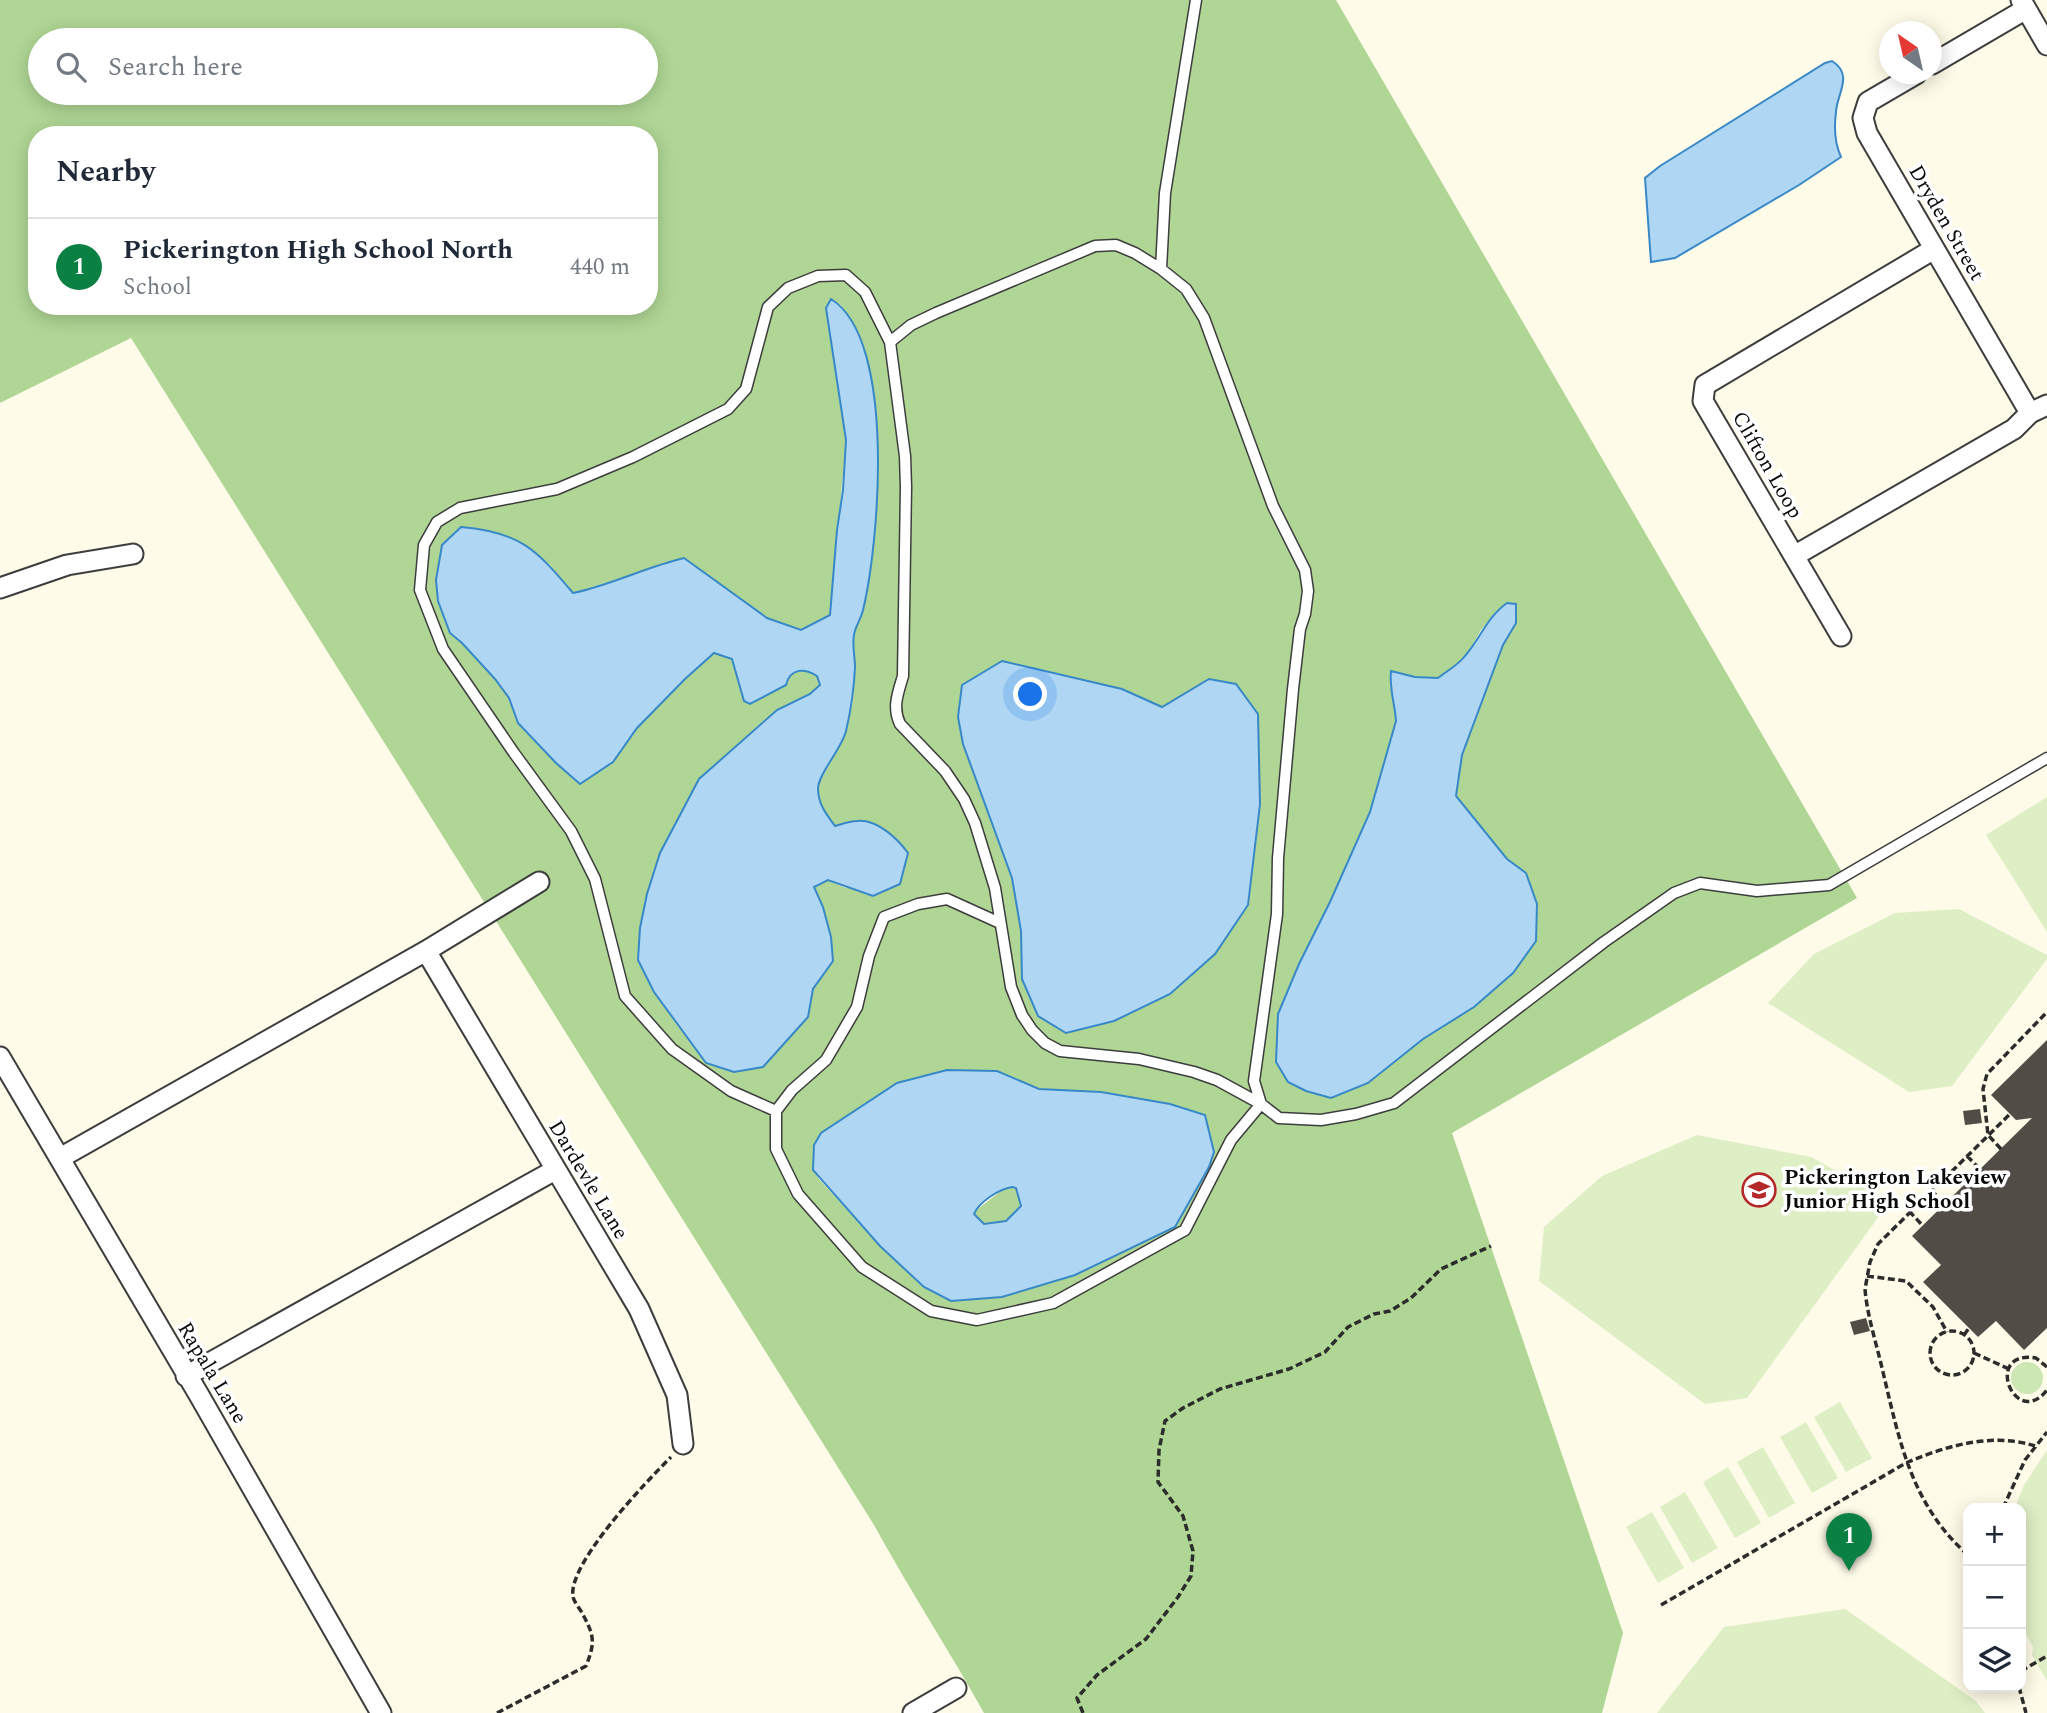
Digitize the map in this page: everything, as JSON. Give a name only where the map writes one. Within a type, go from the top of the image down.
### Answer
[{"type":"street","points":[[1942,57],[2024,5],[2047,45]]},
{"type":"street","name":"Dryden Street","points":[[1899,84],[1868,102],[1863,118],[1867,133],[1934,248],[2038,409]]},
{"type":"street","name":"Clifton Loop","points":[[1794,556],[1703,401],[1705,385],[1934,248]]},
{"type":"street","points":[[1841,636],[1794,556],[2014,429],[2038,409]]},
{"type":"street","points":[[0,588],[67,565],[133,554]]},
{"type":"street","points":[[60,1158],[426,951],[539,883]]},
{"type":"street","name":"Dardevle Lane","points":[[426,951],[639,1309],[677,1395],[684,1444]]},
{"type":"street","name":"Rapala Lane","points":[[0,1057],[381,1713]]},
{"type":"street","points":[[186,1376],[555,1170]]},
{"type":"street","points":[[913,1713],[956,1688]]},
{"type":"lane","points":[[1161,269],[1165,193],[1196,0]]},
{"type":"lane","points":[[890,342],[911,325],[936,313],[1095,246],[1116,245],[1161,269],[1186,289],[1204,318],[1273,506],[1305,570],[1308,592],[1300,629],[1293,689],[1278,858],[1277,914],[1254,1081],[1261,1104]]},
{"type":"lane","points":[[776,1111],[731,1091],[671,1049],[625,996],[595,879],[571,831],[443,649],[420,590],[424,545],[437,523],[460,508],[557,489],[633,457],[728,409],[746,390],[768,307],[788,288],[818,276],[846,275],[865,292],[890,342],[905,456],[906,487],[903,676],[895,701],[896,715],[900,724],[945,771],[964,799],[987,856],[1014,996],[1032,1030],[1045,1043],[1060,1051],[1139,1059],[1175,1067],[1217,1080],[1261,1104],[1279,1118],[1321,1120],[1394,1103],[1604,942],[1674,893],[1700,883],[1757,891],[1829,885],[2047,758]]},
{"type":"lane","points":[[1000,923],[947,899],[918,904],[884,917],[869,956],[857,1007],[827,1060],[792,1090],[776,1111],[776,1149],[798,1194],[862,1267],[931,1311],[977,1320],[1054,1303],[1185,1230],[1231,1140],[1261,1104]]},
{"type":"path","points":[[2001,1149],[1988,1135],[1983,1089],[1987,1074],[2047,1013]]},
{"type":"path","points":[[1963,1550],[1933,1515],[1906,1463],[1866,1300],[1867,1276],[1872,1253],[1878,1244],[2010,1114]]},
{"type":"path","points":[[1967,1156],[1980,1169]]},
{"type":"path","points":[[1931,1190],[1945,1204]]},
{"type":"path","points":[[1909,1212],[1923,1226]]},
{"type":"path","points":[[1083,1713],[1077,1698],[1097,1675],[1146,1639],[1191,1576],[1193,1551],[1183,1516],[1158,1482],[1159,1450],[1165,1422],[1182,1408],[1220,1389],[1289,1369],[1325,1352],[1348,1327],[1374,1314],[1390,1311],[1411,1298],[1441,1269],[1491,1246]]},
{"type":"path","points":[[1867,1276],[1906,1281],[1933,1307],[1947,1332]]},
{"type":"path","points":[[1964,1335],[1969,1328]]},
{"type":"path","points":[[1947,1332],[1964,1335],[1972,1342],[1972,1364],[1961,1374],[1941,1372],[1932,1362],[1931,1348],[1938,1336],[1947,1332]]},
{"type":"path","points":[[1974,1353],[2009,1369]]},
{"type":"path","points":[[2047,1367],[2036,1357],[2028,1356],[2014,1362],[2009,1369],[2008,1387],[2023,1400],[2037,1399],[2047,1390]]},
{"type":"path","points":[[2005,1503],[2025,1460],[2047,1432]]},
{"type":"path","points":[[1661,1605],[1926,1454],[1971,1443],[2014,1441],[2035,1446]]},
{"type":"path","points":[[497,1713],[586,1666],[594,1642],[591,1629],[573,1597],[574,1577],[604,1533],[644,1484],[684,1444]]},
{"type":"path","points":[[2026,1668],[2047,1656]]},
{"type":"path","points":[[2020,1692],[2026,1713]]},
{"type":"green space","points":[[0,0],[1336,0],[1857,898],[1452,1133],[1623,1633],[1602,1713],[984,1713],[874,1525],[131,338],[0,403]],"holes":[[[830,299],[842,306],[878,429],[876,527],[863,610],[853,637],[853,701],[845,735],[818,786],[821,808],[835,826],[856,822],[871,823],[901,843],[846,888],[827,880],[813,887],[823,907],[833,961],[813,989],[808,1017],[763,1067],[679,1028],[654,992],[638,960],[640,928],[660,853],[699,779],[777,710],[810,694],[820,685],[817,676],[798,671],[791,675],[786,685],[750,704],[732,659],[714,653],[637,728],[613,762],[580,783],[556,763],[519,723],[509,698],[495,679],[450,633],[438,601],[549,564],[573,593],[684,558],[767,618],[801,630],[830,615],[846,440],[826,308]],[[1498,609],[1516,623],[1503,645],[1462,755],[1456,796],[1507,859],[1526,873],[1474,1007],[1423,1039],[1299,964],[1370,812],[1396,721],[1391,671],[1415,677],[1438,678],[1465,657],[1481,630]],[[1001,661],[1122,689],[1162,707],[1209,679],[1236,684],[1257,714],[1260,804],[1248,905],[1022,979],[1015,889],[999,837],[969,758],[958,717]],[[997,1071],[1039,1089],[1101,1092],[1205,1115],[1214,1152],[1209,1167],[1175,1227],[951,1301],[924,1287],[880,1246],[819,1179],[813,1169],[814,1145]]]},
{"type":"green space","points":[[2047,797],[2047,932],[1986,835]]},
{"type":"green space","points":[[1959,909],[2047,955],[2047,959],[1952,1086],[1909,1092],[1768,1003],[1814,954],[1895,913]]},
{"type":"green space","points":[[1697,1135],[1811,1157],[1890,1201],[1747,1398],[1705,1404],[1539,1281],[1544,1227],[1602,1176]]},
{"type":"green space","points":[[1005,1188],[1016,1188],[1021,1206],[1006,1221],[984,1224],[974,1214],[975,1211]]},
{"type":"green space","points":[[2027,1362],[2038,1367],[2043,1378],[2038,1389],[2027,1394],[2016,1389],[2011,1378],[2016,1367]]},
{"type":"green space","points":[[1840,1402],[1872,1458],[1846,1472],[1814,1417]]},
{"type":"green space","points":[[1806,1422],[1838,1478],[1812,1493],[1780,1437]]},
{"type":"green space","points":[[1763,1447],[1795,1503],[1769,1518],[1737,1462]]},
{"type":"green space","points":[[2047,1450],[2047,1681],[2032,1655],[2033,1647],[2026,1634],[2026,1503],[2017,1503],[2024,1485]]},
{"type":"green space","points":[[1728,1467],[1761,1523],[1735,1538],[1703,1482]]},
{"type":"green space","points":[[1685,1492],[1718,1548],[1692,1563],[1660,1507]]},
{"type":"green space","points":[[1652,1512],[1684,1568],[1658,1583],[1626,1527]]},
{"type":"green space","points":[[1845,1609],[1976,1701],[1985,1713],[1657,1713],[1724,1627]]},
{"type":"water","points":[[1832,61],[1839,66],[1843,78],[1835,124],[1841,157],[1675,258],[1651,262],[1645,178],[1660,166]]},
{"type":"water","points":[[831,299],[852,321],[866,356],[874,398],[878,445],[877,493],[869,579],[863,610],[853,639],[855,667],[846,731],[819,782],[818,794],[823,808],[835,826],[854,821],[872,823],[898,841],[908,853],[900,884],[873,896],[828,880],[814,887],[831,937],[833,961],[813,989],[808,1017],[763,1067],[734,1072],[706,1063],[654,992],[638,960],[640,928],[647,894],[660,853],[699,779],[777,710],[810,694],[820,685],[817,676],[798,671],[791,675],[786,685],[750,704],[744,701],[732,659],[714,653],[637,728],[613,762],[580,784],[518,723],[509,698],[495,679],[450,633],[438,601],[436,580],[442,545],[461,527],[498,533],[525,545],[548,565],[573,593],[684,558],[767,618],[801,630],[830,615],[846,440],[826,308]]},
{"type":"water","points":[[1507,603],[1516,604],[1516,623],[1503,645],[1462,755],[1456,796],[1507,859],[1526,873],[1537,904],[1536,941],[1513,973],[1474,1007],[1423,1039],[1368,1083],[1331,1098],[1306,1091],[1288,1082],[1276,1062],[1278,1014],[1370,812],[1396,721],[1391,671],[1415,677],[1438,678],[1462,659],[1489,621]]},
{"type":"water","points":[[1002,661],[1122,689],[1162,707],[1209,679],[1236,684],[1258,714],[1260,804],[1248,905],[1215,954],[1170,994],[1114,1021],[1066,1033],[1038,1016],[1022,979],[1021,931],[1012,878],[963,744],[958,717],[962,685]]},
{"type":"water","points":[[947,1070],[997,1071],[1039,1089],[1101,1092],[1170,1104],[1205,1115],[1214,1152],[1209,1167],[1175,1227],[1075,1275],[1002,1297],[951,1301],[924,1287],[880,1246],[813,1170],[814,1145],[821,1133],[897,1083]],"holes":[[[1007,1188],[1016,1188],[1021,1206],[1006,1221],[984,1224],[974,1214],[980,1205],[996,1193]]]},
{"type":"building","points":[[2047,1040],[2047,1328],[2024,1350],[1996,1321],[1978,1337],[1923,1282],[1941,1265],[1912,1236],[2032,1118],[2016,1120],[1991,1095]]},
{"type":"building","points":[[1980,1109],[1982,1123],[1965,1125],[1963,1111]]},
{"type":"building","points":[[1866,1318],[1870,1331],[1854,1335],[1850,1322]]},
{"type":"place","name":"Pickerington Lakeview Junior High School","points":[[1759,1190]]},
{"type":"place","name":"Pickerington High School North","points":[[1849,1571]]}]
